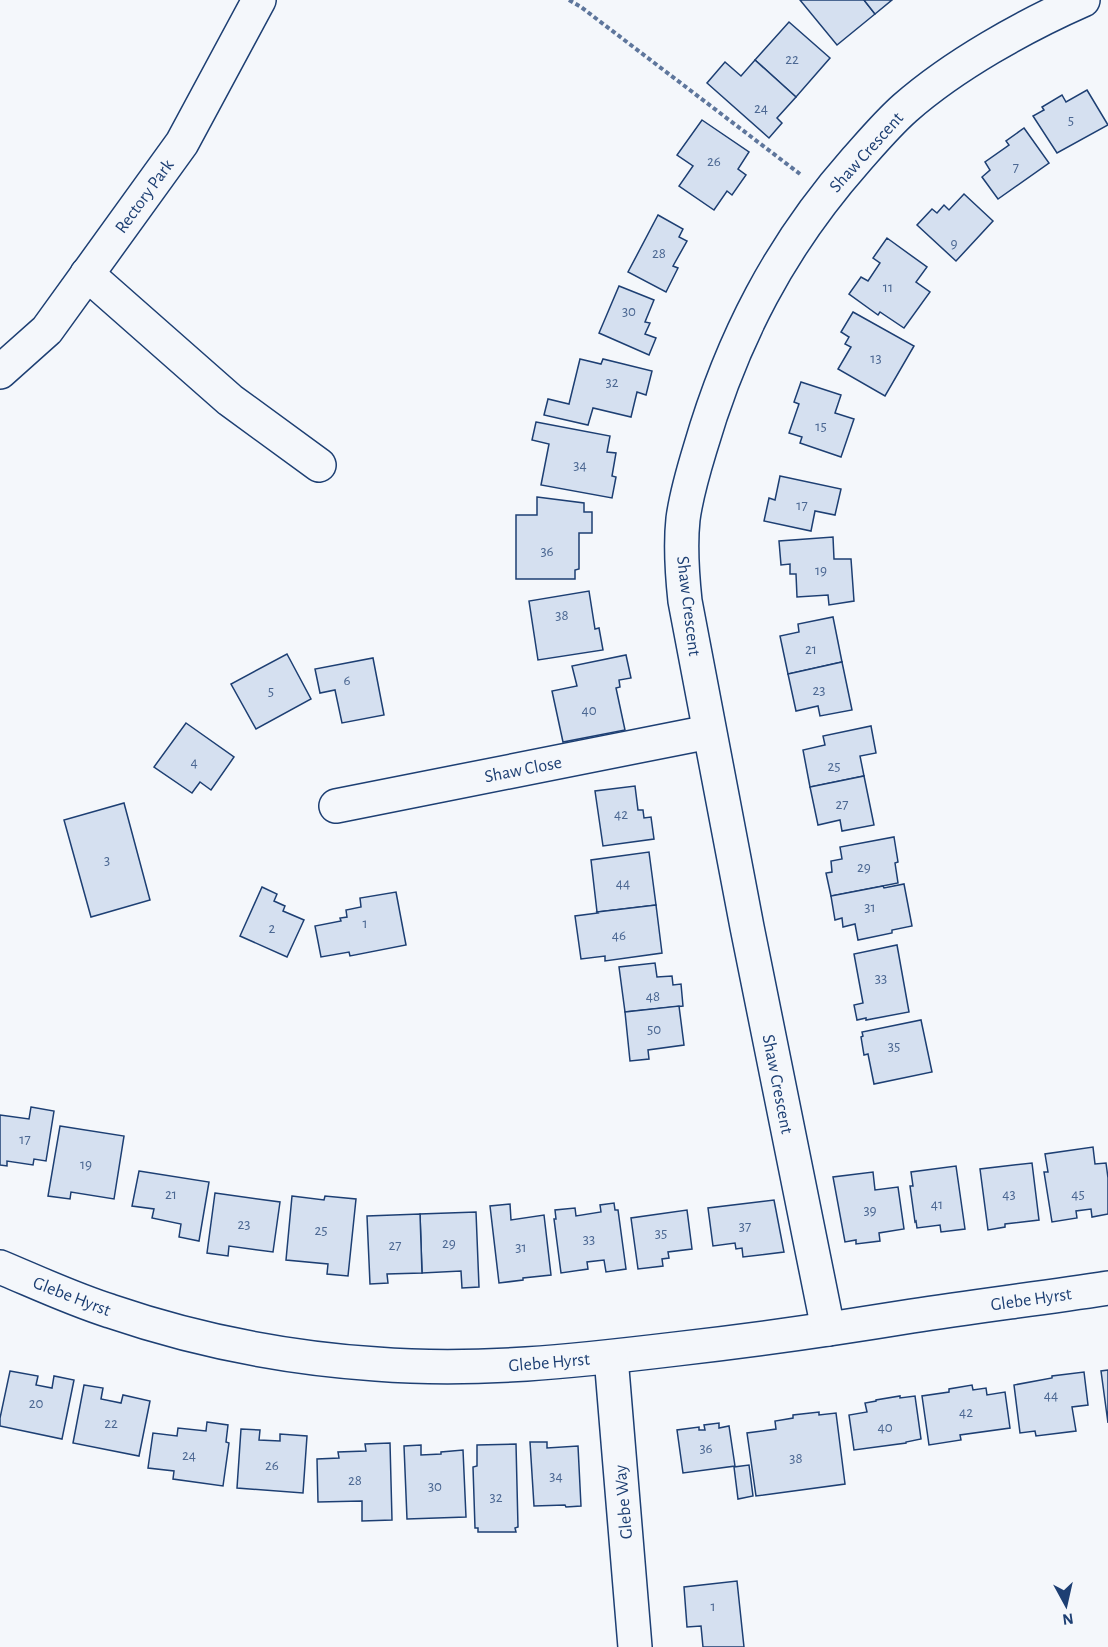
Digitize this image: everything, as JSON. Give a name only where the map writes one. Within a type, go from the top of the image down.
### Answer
[{"type":"street","name":"Rectory Park","points":[[0,372],[47,330],[182,143],[259,0]]},
{"type":"street","name":"Shaw Crescent","points":[[828,1329],[781,1102],[683,580],[681,538],[686,500],[706,427],[738,344],[770,278],[827,194],[887,125],[933,86],[998,44],[1083,0]]},
{"type":"street","points":[[87,274],[230,400],[319,465]]},
{"type":"street","name":"Shaw Close","points":[[336,806],[710,732]]},
{"type":"street","name":"Glebe Hyrst","points":[[0,1267],[112,1312],[198,1336],[279,1353],[422,1367],[516,1365],[611,1357],[828,1329],[1108,1288]]},
{"type":"street","name":"Glebe Way","points":[[611,1357],[635,1647]]},
{"type":"path","points":[[569,0],[827,194]]},
{"type":"building","points":[[800,0],[864,0],[875,14],[837,45]]},
{"type":"building","points":[[864,0],[892,0],[875,14]]},
{"type":"building","points":[[789,22],[830,58],[796,97],[755,60]]},
{"type":"building","points":[[755,60],[796,97],[777,118],[782,123],[769,138],[707,83],[725,62],[741,76]]},
{"type":"building","points":[[1087,90],[1108,125],[1057,153],[1033,116],[1044,110],[1042,107],[1062,95],[1066,102]]},
{"type":"building","points":[[702,120],[749,152],[738,169],[746,175],[732,195],[727,191],[714,210],[679,186],[693,166],[677,155]]},
{"type":"building","points":[[1024,128],[1049,163],[998,199],[982,177],[990,170],[985,162],[1009,145],[1006,141]]},
{"type":"building","points":[[964,194],[993,221],[956,261],[917,225],[932,209],[937,213],[944,205],[949,210]]},
{"type":"building","points":[[658,215],[683,229],[679,237],[687,241],[673,266],[678,268],[666,292],[628,272]]},
{"type":"building","points":[[887,238],[927,267],[916,282],[930,292],[904,328],[880,312],[878,315],[849,294],[861,277],[868,281],[880,263],[873,258]]},
{"type":"building","points":[[619,286],[654,300],[645,322],[650,323],[645,334],[656,338],[649,355],[599,333]]},
{"type":"building","points":[[853,312],[914,346],[885,396],[838,369],[851,347],[845,344],[849,337],[841,332]]},
{"type":"building","points":[[580,359],[601,364],[603,359],[652,371],[646,395],[637,392],[631,417],[593,408],[588,425],[544,415],[548,399],[569,404]]},
{"type":"building","points":[[801,382],[841,395],[835,413],[854,419],[841,457],[800,443],[802,437],[789,433],[799,404],[794,402]]},
{"type":"building","points":[[536,422],[610,436],[607,452],[616,453],[612,476],[616,477],[612,498],[541,485],[549,444],[532,440]]},
{"type":"building","points":[[780,476],[841,489],[835,515],[815,511],[811,531],[764,521],[769,498],[775,500]]},
{"type":"building","points":[[537,497],[584,503],[584,512],[592,512],[592,533],[579,533],[579,569],[575,570],[575,579],[516,579],[516,515],[537,515]]},
{"type":"building","points":[[833,537],[834,559],[851,559],[854,601],[829,605],[828,595],[797,597],[796,574],[790,574],[790,564],[781,565],[779,541]]},
{"type":"building","points":[[589,591],[595,629],[599,628],[603,650],[538,660],[529,601]]},
{"type":"building","points":[[833,617],[842,662],[788,674],[780,636],[799,632],[798,624]]},
{"type":"building","points":[[287,654],[311,699],[256,729],[231,684]]},
{"type":"building","points":[[626,655],[631,678],[619,680],[620,687],[616,688],[625,730],[563,742],[552,691],[577,686],[572,666]]},
{"type":"building","points":[[373,658],[384,715],[342,723],[335,690],[320,693],[315,669]]},
{"type":"building","points":[[842,662],[852,710],[820,716],[818,706],[796,711],[788,674]]},
{"type":"building","points":[[186,723],[234,757],[211,790],[200,782],[192,793],[154,767]]},
{"type":"building","points":[[871,726],[876,753],[860,756],[864,776],[810,787],[803,750],[825,745],[823,736]]},
{"type":"building","points":[[864,776],[874,825],[842,831],[840,820],[818,825],[810,787]]},
{"type":"building","points":[[635,786],[638,810],[643,810],[644,818],[651,817],[654,839],[603,846],[595,791]]},
{"type":"building","points":[[124,803],[150,900],[91,917],[64,820]]},
{"type":"building","points":[[894,837],[898,862],[895,863],[898,883],[831,896],[826,873],[832,872],[831,861],[842,859],[840,847]]},
{"type":"building","points":[[649,852],[656,905],[597,912],[591,860]]},
{"type":"building","points":[[904,884],[912,926],[858,940],[855,924],[843,927],[842,918],[835,920],[831,896]]},
{"type":"building","points":[[262,887],[277,894],[274,901],[285,906],[283,911],[304,920],[287,957],[240,936]]},
{"type":"building","points":[[396,892],[406,945],[350,956],[349,952],[321,957],[315,926],[341,921],[340,918],[347,917],[346,910],[361,907],[360,898]]},
{"type":"building","points":[[656,905],[662,953],[605,961],[605,956],[581,959],[575,916]]},
{"type":"building","points":[[897,945],[909,1012],[857,1020],[854,1005],[863,1003],[854,954]]},
{"type":"building","points":[[655,963],[657,977],[672,976],[673,985],[681,984],[683,1006],[625,1012],[619,967]]},
{"type":"building","points":[[679,1006],[684,1045],[648,1050],[649,1059],[630,1061],[625,1012]]},
{"type":"building","points":[[921,1020],[932,1072],[874,1084],[868,1054],[864,1055],[862,1032]]},
{"type":"building","points":[[31,1107],[54,1111],[46,1161],[34,1159],[33,1165],[7,1161],[7,1166],[0,1165],[0,1115],[29,1119]]},
{"type":"building","points":[[60,1126],[124,1136],[114,1199],[71,1192],[70,1199],[48,1196]]},
{"type":"building","points":[[1093,1147],[1095,1164],[1106,1163],[1108,1214],[1092,1217],[1091,1209],[1076,1211],[1077,1218],[1052,1222],[1044,1172],[1048,1172],[1045,1154]]},
{"type":"building","points":[[1032,1163],[1039,1220],[1005,1224],[1005,1227],[988,1230],[980,1169]]},
{"type":"building","points":[[956,1166],[965,1229],[941,1232],[940,1225],[917,1228],[910,1186],[913,1186],[911,1172]]},
{"type":"building","points":[[139,1171],[209,1182],[199,1241],[179,1237],[181,1224],[152,1218],[154,1209],[132,1206]]},
{"type":"building","points":[[873,1172],[875,1190],[898,1187],[904,1229],[879,1233],[880,1241],[856,1244],[856,1240],[845,1242],[833,1177]]},
{"type":"building","points":[[215,1193],[280,1202],[273,1252],[229,1246],[228,1256],[207,1253]]},
{"type":"building","points":[[292,1196],[324,1200],[325,1196],[356,1199],[348,1276],[327,1274],[328,1264],[286,1260]]},
{"type":"building","points":[[774,1200],[784,1252],[743,1257],[742,1248],[736,1249],[735,1243],[713,1246],[708,1208]]},
{"type":"building","points":[[614,1203],[615,1210],[618,1210],[626,1269],[606,1272],[604,1260],[587,1262],[588,1269],[561,1273],[554,1219],[556,1219],[555,1210],[575,1208],[576,1216],[601,1212],[600,1205]]},
{"type":"building","points":[[510,1204],[511,1220],[544,1215],[551,1275],[499,1283],[490,1206]]},
{"type":"building","points":[[687,1210],[692,1249],[668,1252],[669,1258],[662,1259],[663,1266],[638,1269],[631,1218]]},
{"type":"building","points":[[476,1212],[479,1287],[462,1288],[461,1271],[422,1273],[420,1214]]},
{"type":"building","points":[[420,1214],[422,1273],[387,1274],[388,1283],[370,1284],[367,1216]]},
{"type":"building","points":[[1108,1370],[1108,1423],[1101,1371]]},
{"type":"building","points":[[10,1371],[38,1376],[36,1385],[52,1388],[54,1376],[74,1380],[62,1439],[0,1426]]},
{"type":"building","points":[[1084,1372],[1088,1405],[1072,1407],[1076,1431],[1036,1436],[1035,1431],[1020,1433],[1014,1385],[1052,1378],[1052,1376]]},
{"type":"building","points":[[84,1385],[103,1388],[101,1399],[121,1403],[123,1395],[150,1401],[139,1456],[73,1443]]},
{"type":"building","points":[[972,1385],[973,1390],[986,1388],[987,1395],[1005,1392],[1010,1428],[960,1435],[961,1440],[929,1445],[922,1396],[949,1392],[949,1389]]},
{"type":"building","points":[[900,1396],[900,1398],[915,1396],[921,1439],[854,1450],[849,1415],[867,1412],[865,1403]]},
{"type":"building","points":[[819,1412],[819,1415],[836,1413],[845,1484],[756,1496],[747,1433],[776,1429],[775,1421],[793,1418],[793,1415]]},
{"type":"building","points":[[207,1422],[228,1425],[226,1442],[229,1443],[223,1486],[173,1479],[174,1471],[148,1468],[153,1433],[177,1436],[178,1428],[206,1431]]},
{"type":"building","points":[[719,1423],[719,1428],[729,1426],[735,1466],[683,1473],[677,1430],[699,1427],[699,1430],[705,1430],[704,1425]]},
{"type":"building","points":[[241,1429],[260,1430],[259,1440],[280,1441],[280,1434],[307,1436],[303,1493],[237,1488]]},
{"type":"building","points":[[530,1442],[547,1442],[547,1448],[578,1446],[581,1506],[534,1506]]},
{"type":"building","points":[[390,1443],[392,1520],[362,1521],[362,1501],[318,1502],[317,1459],[339,1458],[338,1452],[366,1451],[365,1444]]},
{"type":"building","points":[[516,1444],[518,1527],[515,1528],[516,1532],[478,1532],[478,1528],[475,1528],[473,1467],[477,1466],[477,1445]]},
{"type":"building","points":[[421,1445],[421,1455],[463,1450],[466,1517],[407,1519],[404,1446]]},
{"type":"building","points":[[749,1465],[753,1496],[738,1499],[734,1467]]},
{"type":"building","points":[[737,1581],[744,1647],[703,1647],[701,1626],[687,1627],[684,1587]]}]
